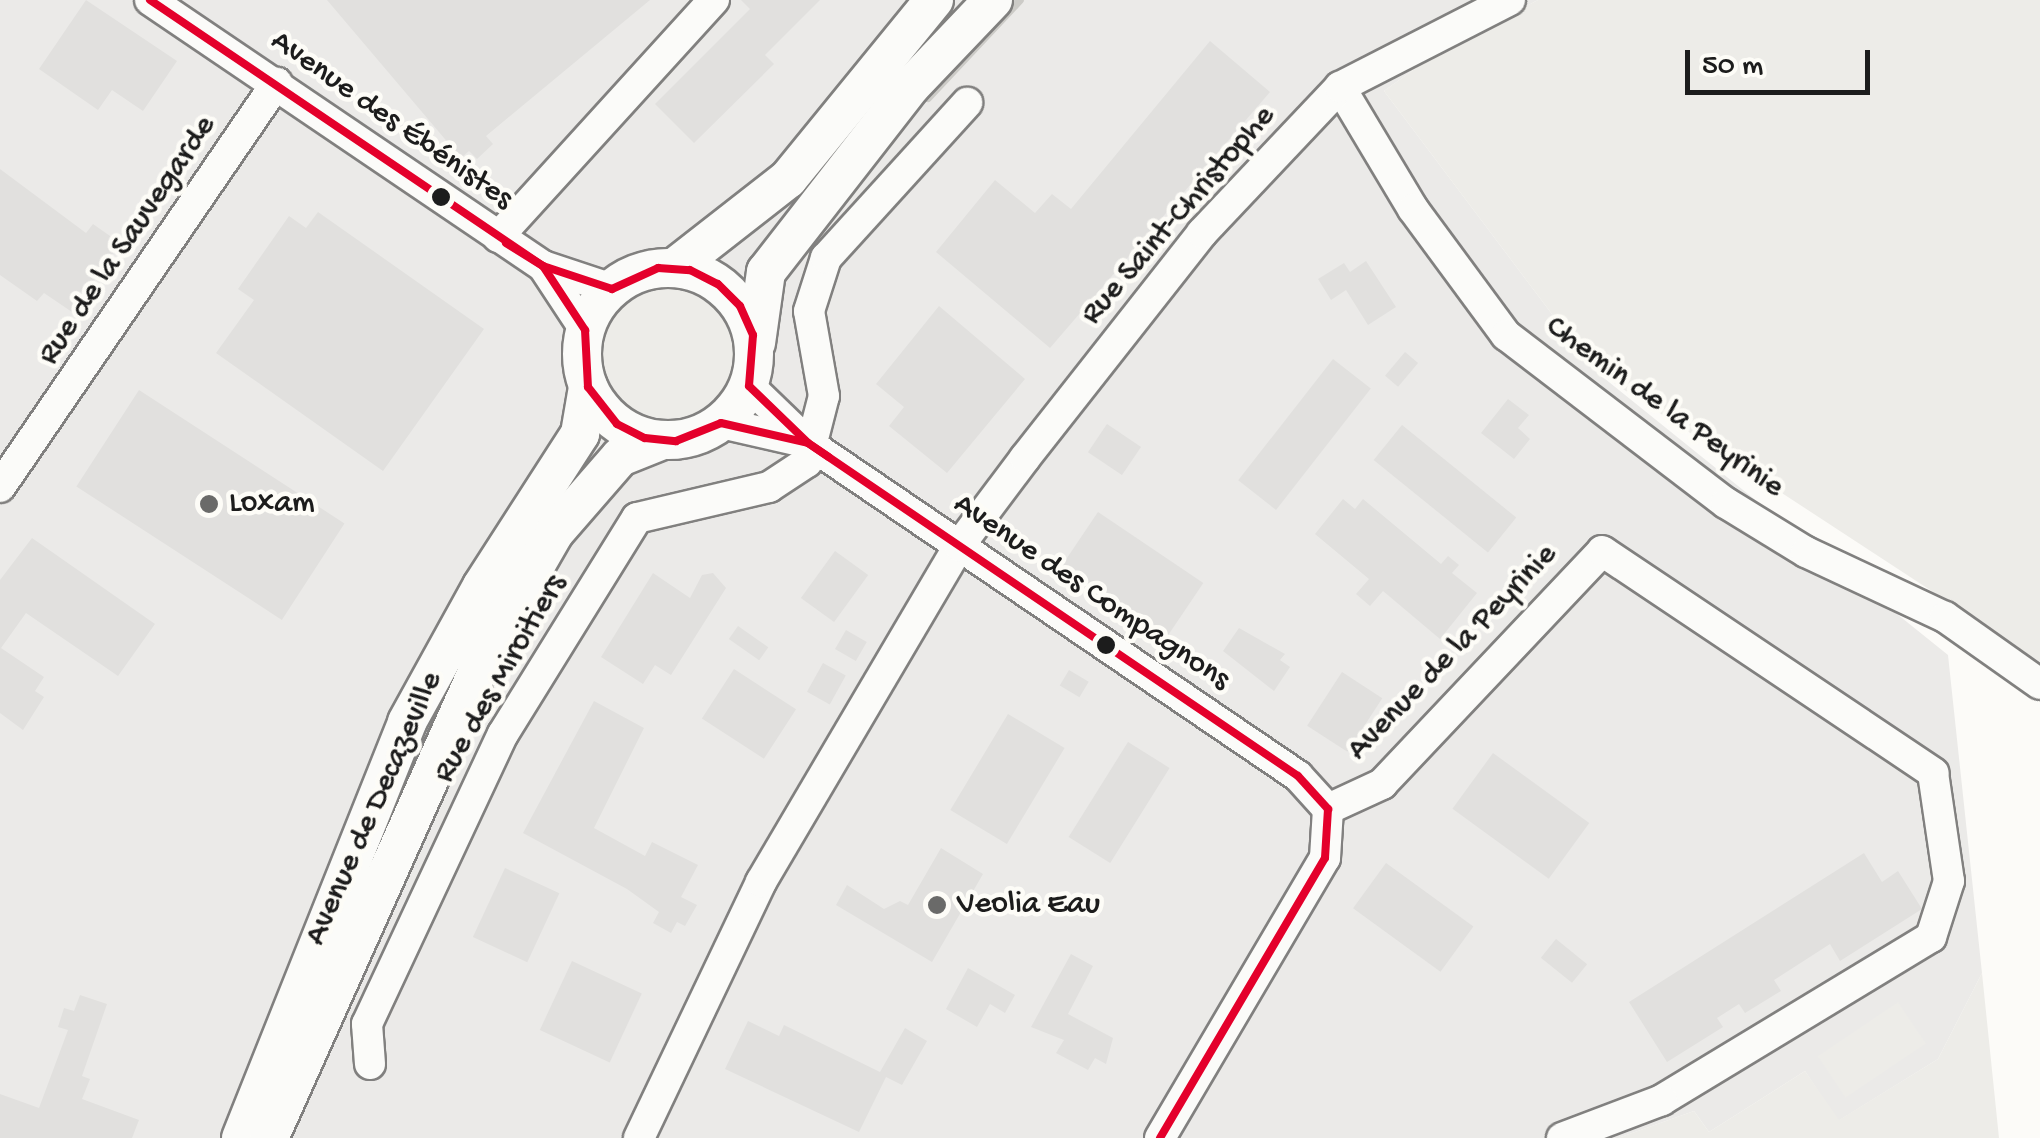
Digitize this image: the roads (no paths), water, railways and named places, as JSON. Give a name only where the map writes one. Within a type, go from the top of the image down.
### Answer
[{"type":"main road","points":[[674,268],[788,179],[934,0]]},
{"type":"main road","points":[[752,368],[748,320],[730,294],[704,276],[674,268],[641,272],[612,288],[586,330],[588,387],[616,424],[660,441],[693,438],[722,423],[752,368],[766,272],[912,86],[993,0]]},
{"type":"main road","name":"Avenue de Decazeville","points":[[240,1138],[407,722],[482,586],[580,434],[588,387]]},
{"type":"main road","name":"Avenue de Decazeville","points":[[269,1138],[488,648],[554,532],[620,458],[660,441]]},
{"type":"street","name":"Avenue des Ébénistes","points":[[150,0],[277,82],[498,238],[543,266],[612,288]]},
{"type":"street","points":[[498,238],[714,0]]},
{"type":"street","name":"Rue Saint-Christophe","points":[[639,1138],[761,882],[959,546],[1190,248],[1340,87],[1510,0]]},
{"type":"street","name":"Rue de la Sauvegarde","points":[[0,486],[277,82]]},
{"type":"street","name":"Chemin de la Peyrinie","points":[[1340,87],[1413,209],[1506,336],[1726,503],[1806,552],[1945,616],[2040,684]]},
{"type":"street","points":[[808,444],[824,396],[810,311],[826,258],[967,103]]},
{"type":"street","name":"Avenue des Ébénistes","points":[[543,266],[586,330]]},
{"type":"street","name":"Avenue des Compagnons","points":[[752,368],[808,444],[1298,776],[1328,809]]},
{"type":"street","name":"Avenue des Compagnons","points":[[722,423],[808,444]]},
{"type":"street","name":"Rue des Miroitiers","points":[[370,1064],[367,1024],[503,734],[637,518],[769,487],[807,462],[808,444]]},
{"type":"street","name":"Avenue de la Peyrinie","points":[[1328,809],[1382,784],[1602,551],[1932,772],[1949,881],[1931,937],[1662,1100],[1562,1138]]},
{"type":"street","points":[[1160,1138],[1325,858],[1328,809]]},
{"type":"waterway","points":[[928,98],[1020,0]]},
{"type":"place","name":"Loxam","points":[[209,504]]},
{"type":"place","name":"Veolia Eau","points":[[937,905]]}]
